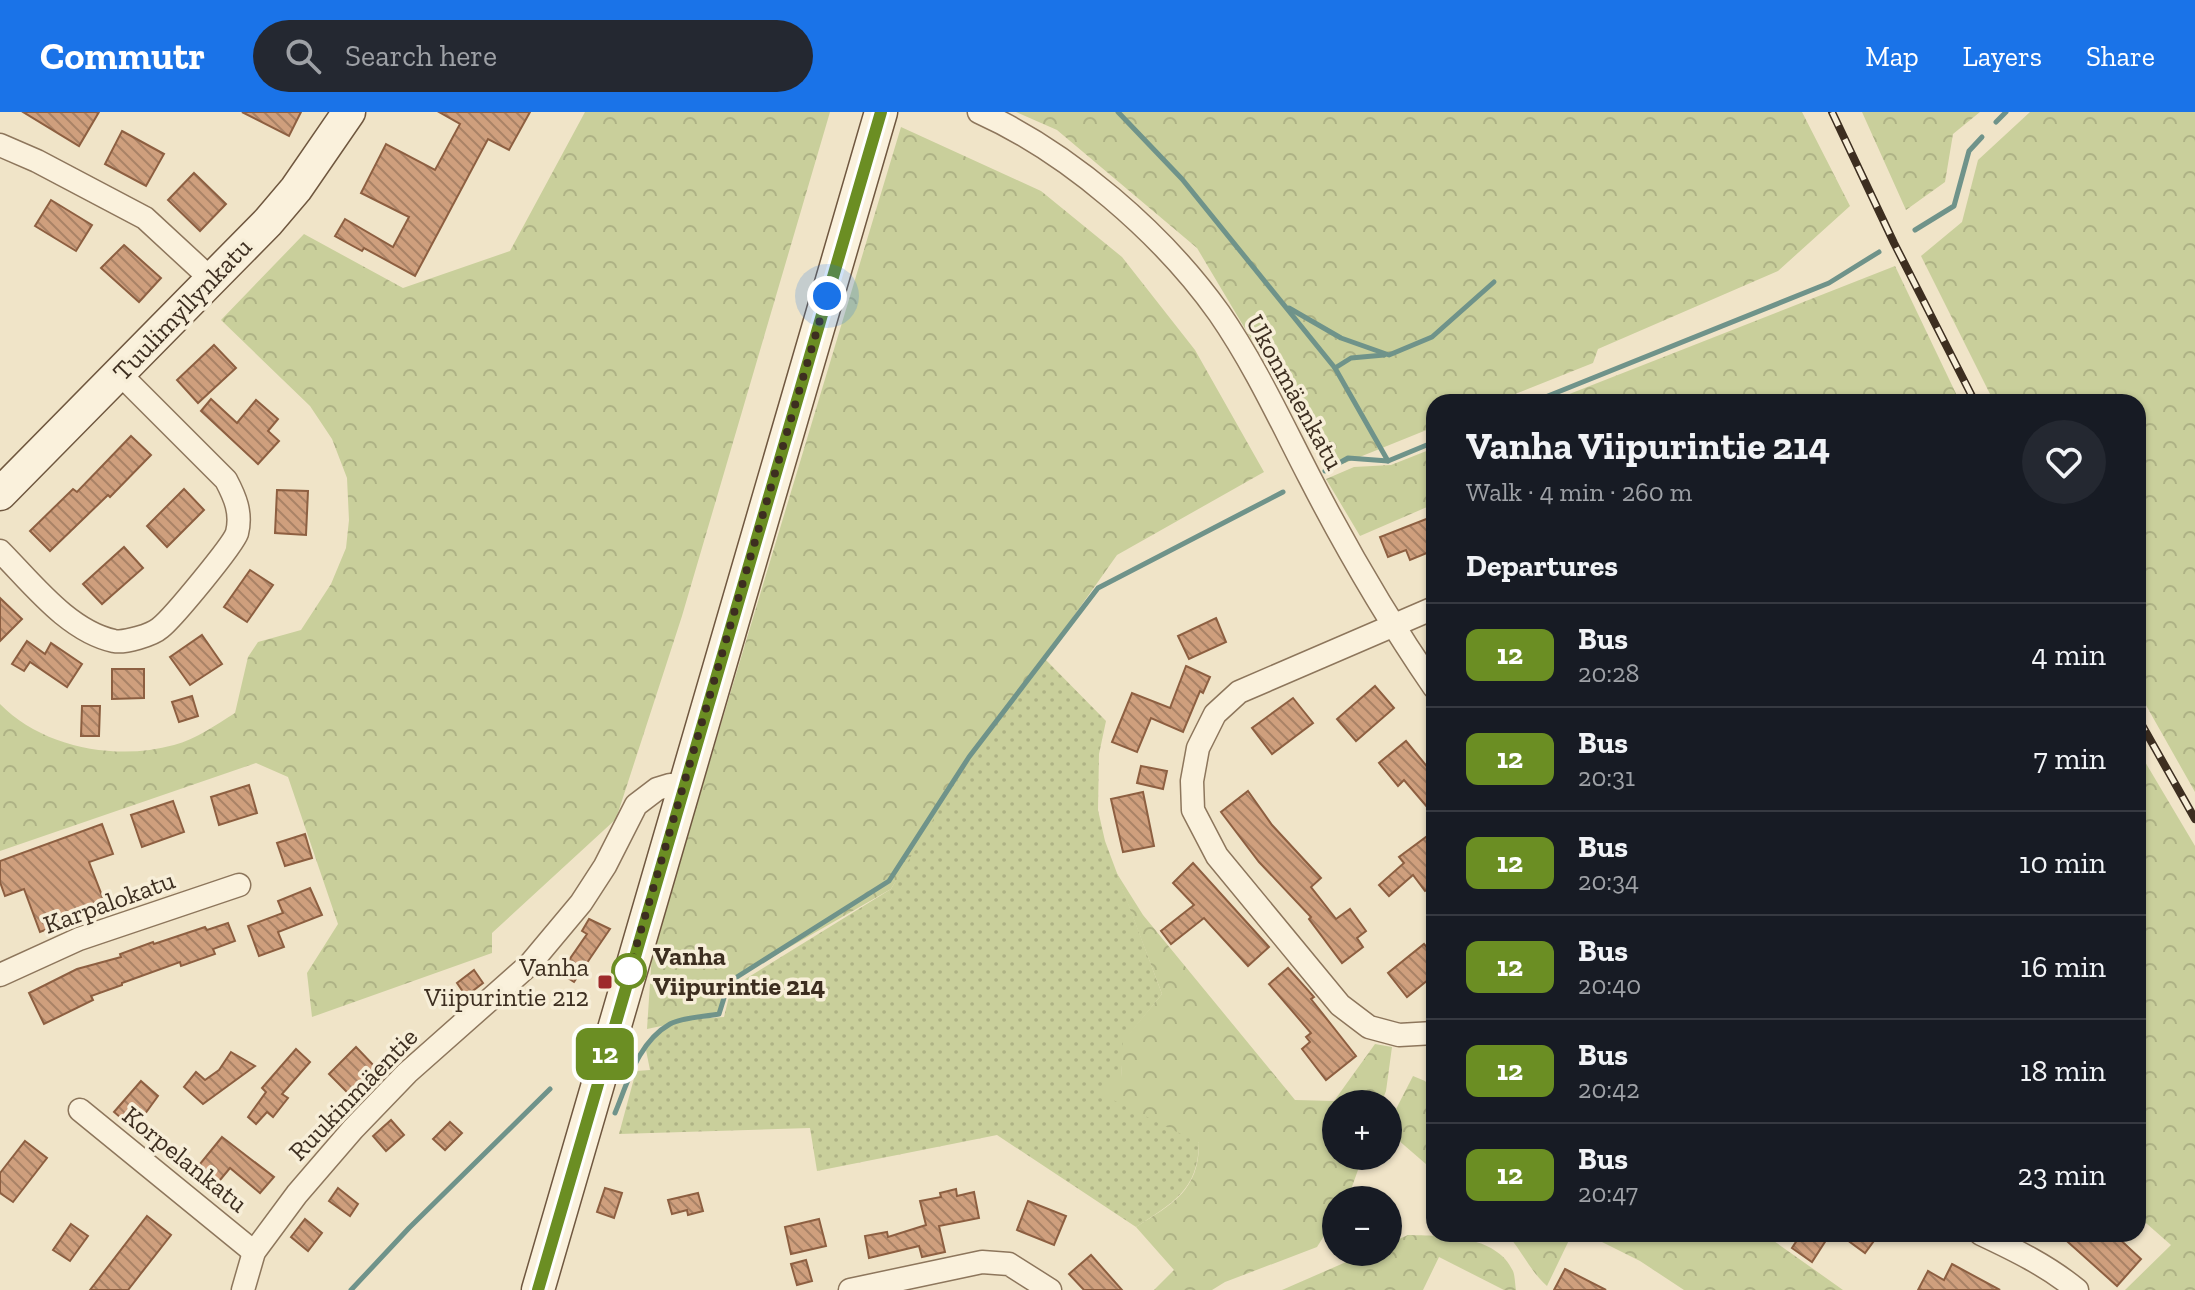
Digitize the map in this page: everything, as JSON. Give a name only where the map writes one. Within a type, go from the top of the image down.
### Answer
[{"type":"street","name":"Tuulimyllynkatu","points":[[0,494],[296,189],[349,112]]},
{"type":"street","points":[[538,1290],[881,112]]},
{"type":"street","name":"Ukonmäenkatu","points":[[979,112],[1009,126],[1071,167],[1132,216],[1218,312],[1265,387],[1310,478],[1392,626],[1426,675]]},
{"type":"street","points":[[0,145],[145,218],[211,279]]},
{"type":"street","points":[[0,551],[60,610],[91,634],[118,642],[158,631],[184,603],[237,534],[238,501],[226,480],[119,373]]},
{"type":"street","points":[[1426,611],[1239,692],[1215,714],[1198,748],[1192,781],[1193,810],[1217,856],[1340,1005],[1369,1027],[1399,1035],[1426,1033]]},
{"type":"street","name":"Ruukinmäentie","points":[[243,1290],[254,1252],[297,1194],[353,1129],[407,1073],[530,964],[581,903],[605,866],[636,805],[657,789],[670,785],[684,786]]},
{"type":"street","name":"Karpalokatu","points":[[0,975],[79,939],[239,885]]},
{"type":"street","name":"Korpelankatu","points":[[80,1110],[254,1252]]},
{"type":"street","points":[[1998,1242],[2060,1276],[2077,1290]]},
{"type":"street","points":[[850,1290],[982,1262],[1009,1264],[1050,1290]]},
{"type":"green space","points":[[585,112],[830,112],[682,616],[616,819],[492,933],[492,953],[312,1017],[307,973],[338,924],[288,777],[256,763],[0,851],[0,704],[17,719],[59,741],[105,751],[129,752],[174,745],[235,713],[248,657],[258,642],[301,630],[331,584],[346,548],[349,520],[347,478],[332,439],[310,406],[221,320],[304,234],[403,288],[510,251]]},
{"type":"green space","points":[[1016,112],[1802,112],[1850,206],[1778,271],[1598,349],[1593,363],[1515,394],[1426,394],[1426,430],[1325,471],[1291,406],[1197,248],[1057,130]]},
{"type":"green space","points":[[1862,112],[1980,112],[1953,134],[1945,182],[1906,210]]},
{"type":"green space","points":[[2030,112],[2195,112],[2195,792],[2146,705],[2146,394],[1990,394],[1921,256],[1962,222],[1978,160]]},
{"type":"green space","points":[[901,127],[1041,191],[1122,257],[1195,350],[1264,472],[1117,555],[978,746],[891,889],[729,982],[719,1014],[647,1029],[652,953]]},
{"type":"green space","points":[[1895,266],[1956,394],[1569,394]]},
{"type":"green space","points":[[1426,451],[1426,507],[1360,536],[1326,479],[1354,467],[1391,465]]},
{"type":"green space","points":[[1044,658],[1106,721],[1099,754],[1098,810],[1105,841],[1162,994],[1124,1041],[1121,1077],[1199,1143],[1194,1173],[1181,1194],[1136,1227],[997,1135],[817,1171],[810,1128],[619,1134],[636,1071],[650,1070],[646,1050],[669,1021],[724,1017],[731,988],[891,889],[997,707]]},
{"type":"green space","points":[[2146,763],[2195,846],[2195,1290],[2125,1290],[2171,1245],[2146,1223]]},
{"type":"green space","points":[[1116,872],[1143,915],[1295,1100],[1322,1101],[1322,1170],[1358,1170],[1352,1186],[1322,1186],[1322,1239],[1317,1247],[1225,1282],[1212,1290],[1154,1290],[1174,1270],[1136,1227],[1172,1203],[1189,1185],[1198,1159],[1199,1143],[1099,1093],[1121,1077],[1123,1041],[1162,994]]},
{"type":"green space","points":[[1375,1044],[1392,1047],[1386,1090],[1342,1090]]},
{"type":"green space","points":[[1413,1076],[1426,1082],[1426,1164],[1402,1143],[1402,1097]]},
{"type":"green space","points":[[1408,1235],[1426,1236],[1426,1242],[1474,1242],[1494,1250],[1513,1271],[1516,1290],[1504,1290],[1439,1257],[1423,1290],[1282,1290],[1337,1266],[1402,1266],[1402,1238]]},
{"type":"green space","points":[[1513,1242],[1568,1242],[1547,1286]]},
{"type":"green space","points":[[1602,1242],[1775,1242],[1843,1290],[1684,1290],[1640,1261]]},
{"type":"building","points":[[23,112],[99,112],[79,146]]},
{"type":"building","points":[[242,112],[301,112],[289,136]]},
{"type":"building","points":[[439,112],[530,112],[509,150],[488,139],[415,276],[335,236],[345,219],[393,247],[409,217],[361,193],[386,144],[435,170],[460,124]]},
{"type":"building","points":[[122,131],[164,154],[146,186],[105,164]]},
{"type":"building","points":[[194,173],[226,204],[200,231],[168,200]]},
{"type":"building","points":[[51,200],[92,225],[76,251],[35,226]]},
{"type":"building","points":[[124,245],[161,278],[139,302],[101,268]]},
{"type":"building","points":[[214,345],[236,368],[198,403],[177,380]]},
{"type":"building","points":[[211,399],[237,423],[256,400],[278,419],[268,431],[279,441],[258,464],[201,411]]},
{"type":"building","points":[[131,436],[151,455],[50,551],[30,531],[73,489],[77,492]]},
{"type":"building","points":[[184,489],[204,510],[167,547],[147,526]]},
{"type":"building","points":[[277,490],[308,491],[306,535],[275,533]]},
{"type":"building","points":[[1426,519],[1426,553],[1410,560],[1406,550],[1388,557],[1380,537]]},
{"type":"building","points":[[124,547],[143,568],[102,604],[83,584]]},
{"type":"building","points":[[250,570],[273,585],[247,622],[224,607]]},
{"type":"building","points":[[0,598],[22,619],[0,641]]},
{"type":"building","points":[[1216,618],[1226,642],[1189,659],[1178,636]]},
{"type":"building","points":[[202,635],[222,664],[190,685],[170,657]]},
{"type":"building","points":[[27,641],[45,654],[51,643],[82,664],[67,687],[30,662],[24,671],[12,664]]},
{"type":"building","points":[[1186,666],[1210,677],[1203,693],[1200,691],[1183,732],[1151,718],[1137,752],[1112,742],[1132,693],[1170,708]]},
{"type":"building","points":[[112,669],[144,669],[144,698],[112,699]]},
{"type":"building","points":[[1375,686],[1394,708],[1356,741],[1337,719]]},
{"type":"building","points":[[192,696],[198,716],[179,722],[172,702]]},
{"type":"building","points":[[1293,698],[1313,723],[1272,754],[1252,728]]},
{"type":"building","points":[[82,706],[100,706],[99,736],[81,736]]},
{"type":"building","points":[[1406,741],[1426,765],[1426,806],[1404,780],[1398,786],[1379,763]]},
{"type":"building","points":[[1141,766],[1167,771],[1163,789],[1137,783]]},
{"type":"building","points":[[249,785],[257,813],[219,825],[211,797]]},
{"type":"building","points":[[1248,791],[1272,825],[1321,878],[1311,887],[1336,919],[1350,909],[1366,931],[1357,938],[1363,947],[1342,963],[1309,919],[1311,917],[1259,862],[1221,812]]},
{"type":"building","points":[[1143,792],[1154,846],[1123,852],[1111,799]]},
{"type":"building","points":[[173,801],[184,832],[142,847],[131,815]]},
{"type":"building","points":[[102,824],[113,854],[89,862],[106,906],[40,932],[24,889],[5,896],[0,882],[0,861]]},
{"type":"building","points":[[305,834],[312,858],[285,866],[277,843]]},
{"type":"building","points":[[1426,837],[1426,890],[1413,875],[1389,896],[1379,885],[1404,863],[1399,857]]},
{"type":"building","points":[[1193,863],[1269,947],[1248,966],[1204,918],[1171,944],[1161,931],[1194,905],[1173,883]]},
{"type":"building","points":[[310,888],[322,915],[278,932],[284,947],[259,956],[248,926],[283,913],[278,901]]},
{"type":"building","points":[[589,919],[610,929],[574,982],[560,973],[587,934],[582,931]]},
{"type":"building","points":[[228,923],[235,941],[213,949],[215,954],[181,966],[180,962],[122,983],[91,996],[93,1000],[44,1024],[29,993],[77,969],[121,957],[120,954],[153,942]]},
{"type":"building","points":[[1424,944],[1426,946],[1426,982],[1407,997],[1388,973]]},
{"type":"building","points":[[1288,968],[1314,997],[1311,999],[1356,1056],[1326,1080],[1302,1049],[1310,1042],[1306,1037],[1311,1033],[1269,984]]},
{"type":"building","points":[[474,970],[483,983],[466,996],[457,983]]},
{"type":"building","points":[[356,1047],[377,1069],[350,1095],[329,1074]]},
{"type":"building","points":[[296,1049],[310,1062],[282,1094],[288,1098],[273,1117],[267,1112],[256,1124],[248,1117],[266,1092],[262,1088]]},
{"type":"building","points":[[231,1052],[255,1066],[203,1104],[184,1087],[196,1072],[205,1080],[219,1070]]},
{"type":"building","points":[[141,1081],[158,1096],[134,1129],[114,1112]]},
{"type":"building","points":[[391,1120],[404,1135],[386,1151],[373,1136]]},
{"type":"building","points":[[450,1122],[462,1133],[445,1150],[433,1139]]},
{"type":"building","points":[[222,1137],[274,1177],[260,1193],[230,1168],[215,1186],[195,1170]]},
{"type":"building","points":[[25,1141],[47,1158],[13,1202],[0,1193],[0,1173]]},
{"type":"building","points":[[338,1188],[358,1204],[350,1216],[329,1201]]},
{"type":"building","points":[[605,1188],[622,1193],[614,1218],[597,1212]]},
{"type":"building","points":[[956,1189],[957,1196],[974,1192],[979,1218],[939,1226],[945,1252],[922,1257],[919,1246],[869,1258],[865,1236],[887,1232],[888,1237],[926,1225],[920,1201],[941,1197],[940,1193]]},
{"type":"building","points":[[698,1193],[703,1211],[688,1215],[687,1210],[672,1214],[668,1200]]},
{"type":"building","points":[[1028,1201],[1066,1216],[1054,1245],[1017,1230]]},
{"type":"building","points":[[147,1216],[171,1235],[128,1290],[90,1290]]},
{"type":"building","points":[[305,1219],[322,1233],[308,1251],[291,1237]]},
{"type":"building","points":[[819,1219],[826,1246],[791,1254],[785,1227]]},
{"type":"building","points":[[71,1224],[88,1236],[70,1261],[53,1250]]},
{"type":"building","points":[[1796,1242],[1825,1242],[1812,1262],[1792,1248]]},
{"type":"building","points":[[1850,1242],[1873,1242],[1865,1253]]},
{"type":"building","points":[[2068,1242],[2123,1242],[2141,1259],[2117,1286]]},
{"type":"building","points":[[1091,1255],[1122,1290],[1084,1290],[1069,1274]]},
{"type":"building","points":[[806,1260],[812,1281],[797,1285],[791,1264]]},
{"type":"building","points":[[1952,1264],[2000,1290],[1918,1290],[1928,1271],[1944,1280]]},
{"type":"building","points":[[1565,1269],[1606,1290],[1554,1290]]},
{"type":"waterway","points":[[1118,112],[1182,179],[1335,368],[1388,461]]},
{"type":"waterway","points":[[1996,122],[2006,112]]},
{"type":"waterway","points":[[1915,230],[1954,206],[1969,151],[1982,137]]},
{"type":"waterway","points":[[1553,394],[1829,283],[1879,252]]},
{"type":"waterway","points":[[1289,308],[1341,338],[1389,355],[1432,337],[1494,282]]},
{"type":"waterway","points":[[1335,368],[1351,358],[1384,355]]},
{"type":"waterway","points":[[1325,471],[1348,458],[1388,461],[1426,445]]},
{"type":"waterway","points":[[615,1113],[635,1064],[659,1032],[681,1020],[719,1014],[729,982],[889,881],[969,757],[1098,588],[1283,492]]},
{"type":"waterway","points":[[351,1290],[409,1228],[550,1089]]},
{"type":"railway","points":[[1832,112],[1971,394]]},
{"type":"railway","points":[[2146,732],[2195,819]]},
{"type":"bus line","name":"12","points":[[538,1290],[881,112]]},
{"type":"place","name":"Vanha Viipurintie 214","points":[[629,971]]},
{"type":"place","name":"Vanha Viipurintie 212","points":[[605,982]]},
{"type":"route","points":[[629,971],[827,296]]}]
